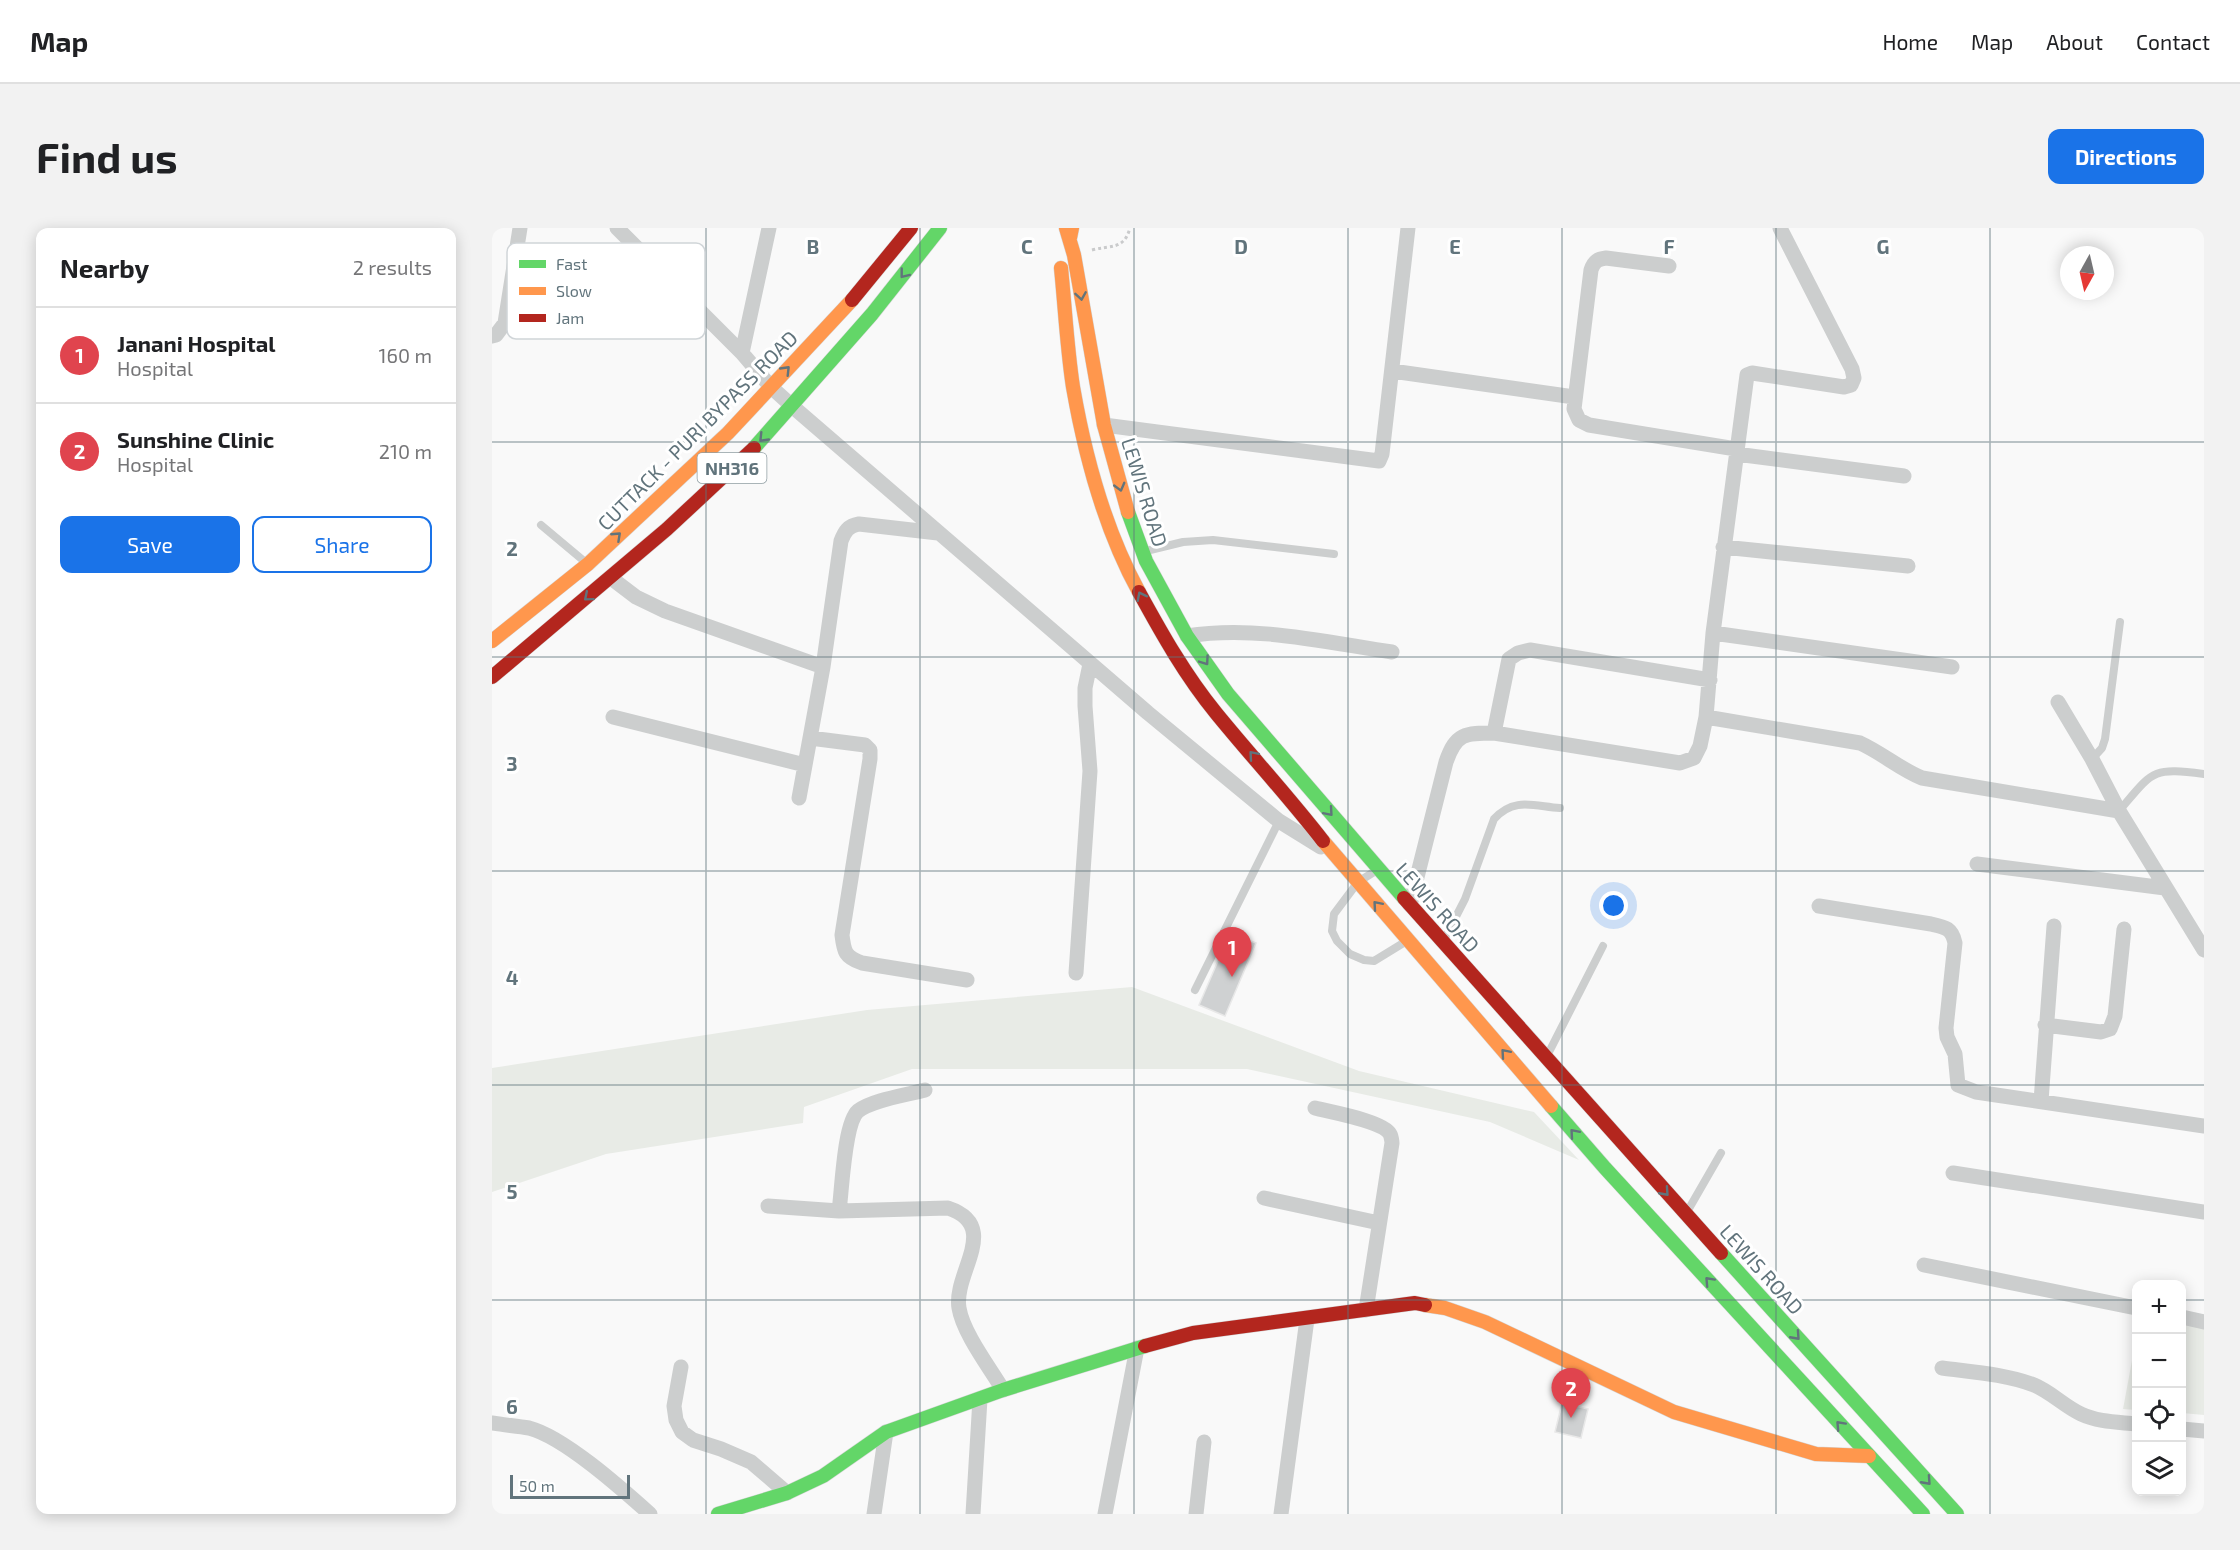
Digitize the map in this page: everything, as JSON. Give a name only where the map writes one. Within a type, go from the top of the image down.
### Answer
[{"type":"main road","name":"CUTTACK - PURI BYPASS ROAD","points":[[492,641],[588,564],[728,432],[841,314],[911,228]]},
{"type":"main road","name":"NH316","points":[[492,677],[667,529],[756,445],[872,314],[940,228]]},
{"type":"main road","name":"LEWIS ROAD","points":[[1066,232],[1074,255],[1104,425],[1128,513],[1142,552],[1187,636],[1228,694],[1410,905],[1418,933]]},
{"type":"main road","name":"LEWIS ROAD","points":[[1066,232],[1063,282],[1073,386],[1089,460],[1109,523],[1130,575],[1174,655],[1215,712],[1290,798],[1358,882],[1418,933],[1543,1097],[1605,1168],[1923,1514]]},
{"type":"main road","name":"LEWIS ROAD","points":[[1418,933],[1443,942],[1957,1514]]},
{"type":"main road","points":[[718,1514],[788,1493],[824,1476],[886,1432],[1003,1390],[1137,1348],[1193,1333],[1416,1303],[1445,1308],[1485,1322],[1674,1412],[1816,1454],[1869,1456]]},
{"type":"main road","points":[[1795,1376],[1814,1356]]},
{"type":"street","points":[[518,243],[520,228]]},
{"type":"street","points":[[617,228],[632,243]]},
{"type":"street","points":[[742,353],[769,228]]},
{"type":"street","points":[[1104,425],[1379,461],[1382,454],[1392,371],[1407,228]]},
{"type":"street","points":[[1410,905],[1451,748],[1459,738],[1469,733],[1494,733],[1680,763],[1694,758],[1700,746],[1706,717],[1723,547],[1747,375],[1752,373],[1844,387],[1851,384],[1854,378],[1852,369],[1780,228]]},
{"type":"street","points":[[1669,266],[1606,258],[1594,263],[1591,270],[1574,397],[1574,410],[1579,420],[1589,425],[1736,452],[1904,476]]},
{"type":"street","points":[[492,336],[496,335],[505,323],[507,310]]},
{"type":"street","points":[[705,316],[792,406],[1090,664],[1279,821],[1335,855]]},
{"type":"street","points":[[1392,371],[1574,397]]},
{"type":"street","points":[[799,798],[823,667],[841,542],[846,530],[859,524],[938,533]]},
{"type":"street","points":[[1723,547],[1908,566]]},
{"type":"street","points":[[610,578],[636,597],[665,611],[823,667]]},
{"type":"street","points":[[1187,636],[1205,633],[1262,633],[1392,652]]},
{"type":"street","points":[[1713,633],[1952,667]]},
{"type":"street","points":[[1494,733],[1509,659],[1524,651],[1530,650],[1710,680]]},
{"type":"street","points":[[1076,973],[1090,771],[1085,688],[1090,664]]},
{"type":"street","points":[[2058,702],[2092,759],[2119,811],[2204,950]]},
{"type":"street","points":[[613,717],[805,765]]},
{"type":"street","points":[[1706,717],[1860,743],[1878,751],[1907,772],[1922,778],[2119,811]]},
{"type":"street","points":[[810,738],[865,745],[870,750],[842,935],[844,951],[862,963],[967,980]]},
{"type":"street","points":[[1977,864],[2165,888]]},
{"type":"street","points":[[1819,906],[1947,928],[1953,934],[1955,943],[1946,1028],[1947,1037],[1955,1054],[1958,1085],[1976,1092],[2204,1126]]},
{"type":"street","points":[[2041,1101],[2054,926]]},
{"type":"street","points":[[2045,1024],[2102,1032],[2110,1029],[2115,1016],[2124,929]]},
{"type":"street","points":[[839,1211],[848,1133],[853,1117],[865,1107],[925,1090]]},
{"type":"street","points":[[1315,1108],[1383,1127],[1391,1134],[1392,1143],[1366,1310]]},
{"type":"street","points":[[1953,1173],[2204,1212]]},
{"type":"street","points":[[1264,1198],[1379,1223]]},
{"type":"street","points":[[768,1206],[839,1211],[948,1208],[962,1212],[972,1223],[974,1243],[958,1306],[963,1323],[1003,1390]]},
{"type":"street","points":[[1924,1265],[2132,1307]]},
{"type":"street","points":[[2186,1318],[2204,1322]]},
{"type":"street","points":[[1281,1514],[1307,1319]]},
{"type":"street","points":[[1105,1514],[1137,1348]]},
{"type":"street","points":[[681,1367],[674,1406],[676,1420],[682,1432],[693,1440],[751,1462],[788,1493]]},
{"type":"street","points":[[1942,1368],[2010,1378],[2032,1384],[2084,1415],[2101,1420],[2132,1424]]},
{"type":"street","points":[[973,1514],[980,1399]]},
{"type":"street","points":[[492,1423],[531,1429],[561,1444],[619,1486],[650,1514]]},
{"type":"street","points":[[2186,1429],[2204,1431]]},
{"type":"street","points":[[874,1514],[886,1432]]},
{"type":"street","points":[[1196,1514],[1204,1442]]},
{"type":"lane","points":[[541,525],[588,564]]},
{"type":"lane","points":[[1142,552],[1183,542],[1214,540],[1334,554]]},
{"type":"lane","points":[[2092,759],[2102,748],[2105,739],[2120,622]]},
{"type":"lane","points":[[2119,811],[2155,773],[2178,771],[2204,774]]},
{"type":"lane","points":[[1443,942],[1465,899],[1494,819],[1503,808],[1517,804],[1560,808]]},
{"type":"lane","points":[[1195,990],[1279,821]]},
{"type":"lane","points":[[1379,869],[1358,882],[1334,914],[1332,931],[1337,941],[1350,954],[1364,960],[1374,961],[1418,933]]},
{"type":"lane","points":[[1547,1057],[1603,946]]},
{"type":"lane","points":[[1685,1214],[1721,1154]]},
{"type":"path","points":[[1074,255],[1119,245],[1127,238],[1130,228]]},
{"type":"shaded area","points":[[1132,987],[1359,1071],[1534,1112],[1579,1160],[1490,1122],[1247,1069],[912,1069],[804,1107],[803,1123],[606,1154],[492,1192],[492,1068],[867,1010]]},
{"type":"shaded area","points":[[2186,1320],[2204,1323],[2204,1415],[2186,1413]]},
{"type":"shaded area","points":[[2132,1361],[2132,1410],[2123,1409]]},
{"type":"building","points":[[1230,933],[1256,943],[1225,1016],[1199,1005]]},
{"type":"building","points":[[1562,1403],[1588,1409],[1581,1438],[1555,1432]]},
{"type":"traffic: fast","points":[[754,448],[872,314],[940,228]]},
{"type":"traffic: fast","points":[[1128,512],[1146,561],[1187,636],[1228,694],[1404,898]]},
{"type":"traffic: fast","points":[[1551,1106],[1605,1168],[1923,1514]]},
{"type":"traffic: fast","points":[[1721,1253],[1957,1514]]},
{"type":"traffic: fast","points":[[718,1514],[787,1493],[823,1476],[886,1432],[1003,1390],[1145,1346]]},
{"type":"traffic: slow","points":[[1066,228],[1074,255],[1104,425],[1128,512]]},
{"type":"traffic: slow","points":[[1070,238],[1072,228]]},
{"type":"traffic: slow","points":[[1061,268],[1071,372],[1090,466],[1116,544],[1139,592]]},
{"type":"traffic: slow","points":[[492,641],[588,564],[728,433],[852,300]]},
{"type":"traffic: slow","points":[[1323,841],[1551,1106]]},
{"type":"traffic: slow","points":[[1425,1305],[1445,1308],[1485,1322],[1674,1412],[1816,1454],[1869,1456]]},
{"type":"traffic: jam","points":[[852,300],[911,228]]},
{"type":"traffic: jam","points":[[492,677],[667,529],[754,448]]},
{"type":"traffic: jam","points":[[1139,592],[1174,654],[1205,699],[1323,841]]},
{"type":"traffic: jam","points":[[1404,898],[1721,1253]]},
{"type":"traffic: jam","points":[[1145,1346],[1193,1333],[1415,1303],[1425,1305]]},
{"type":"place","name":"Janani Hospital","points":[[1232,977]]},
{"type":"place","name":"Sunshine Clinic","points":[[1571,1418]]}]
